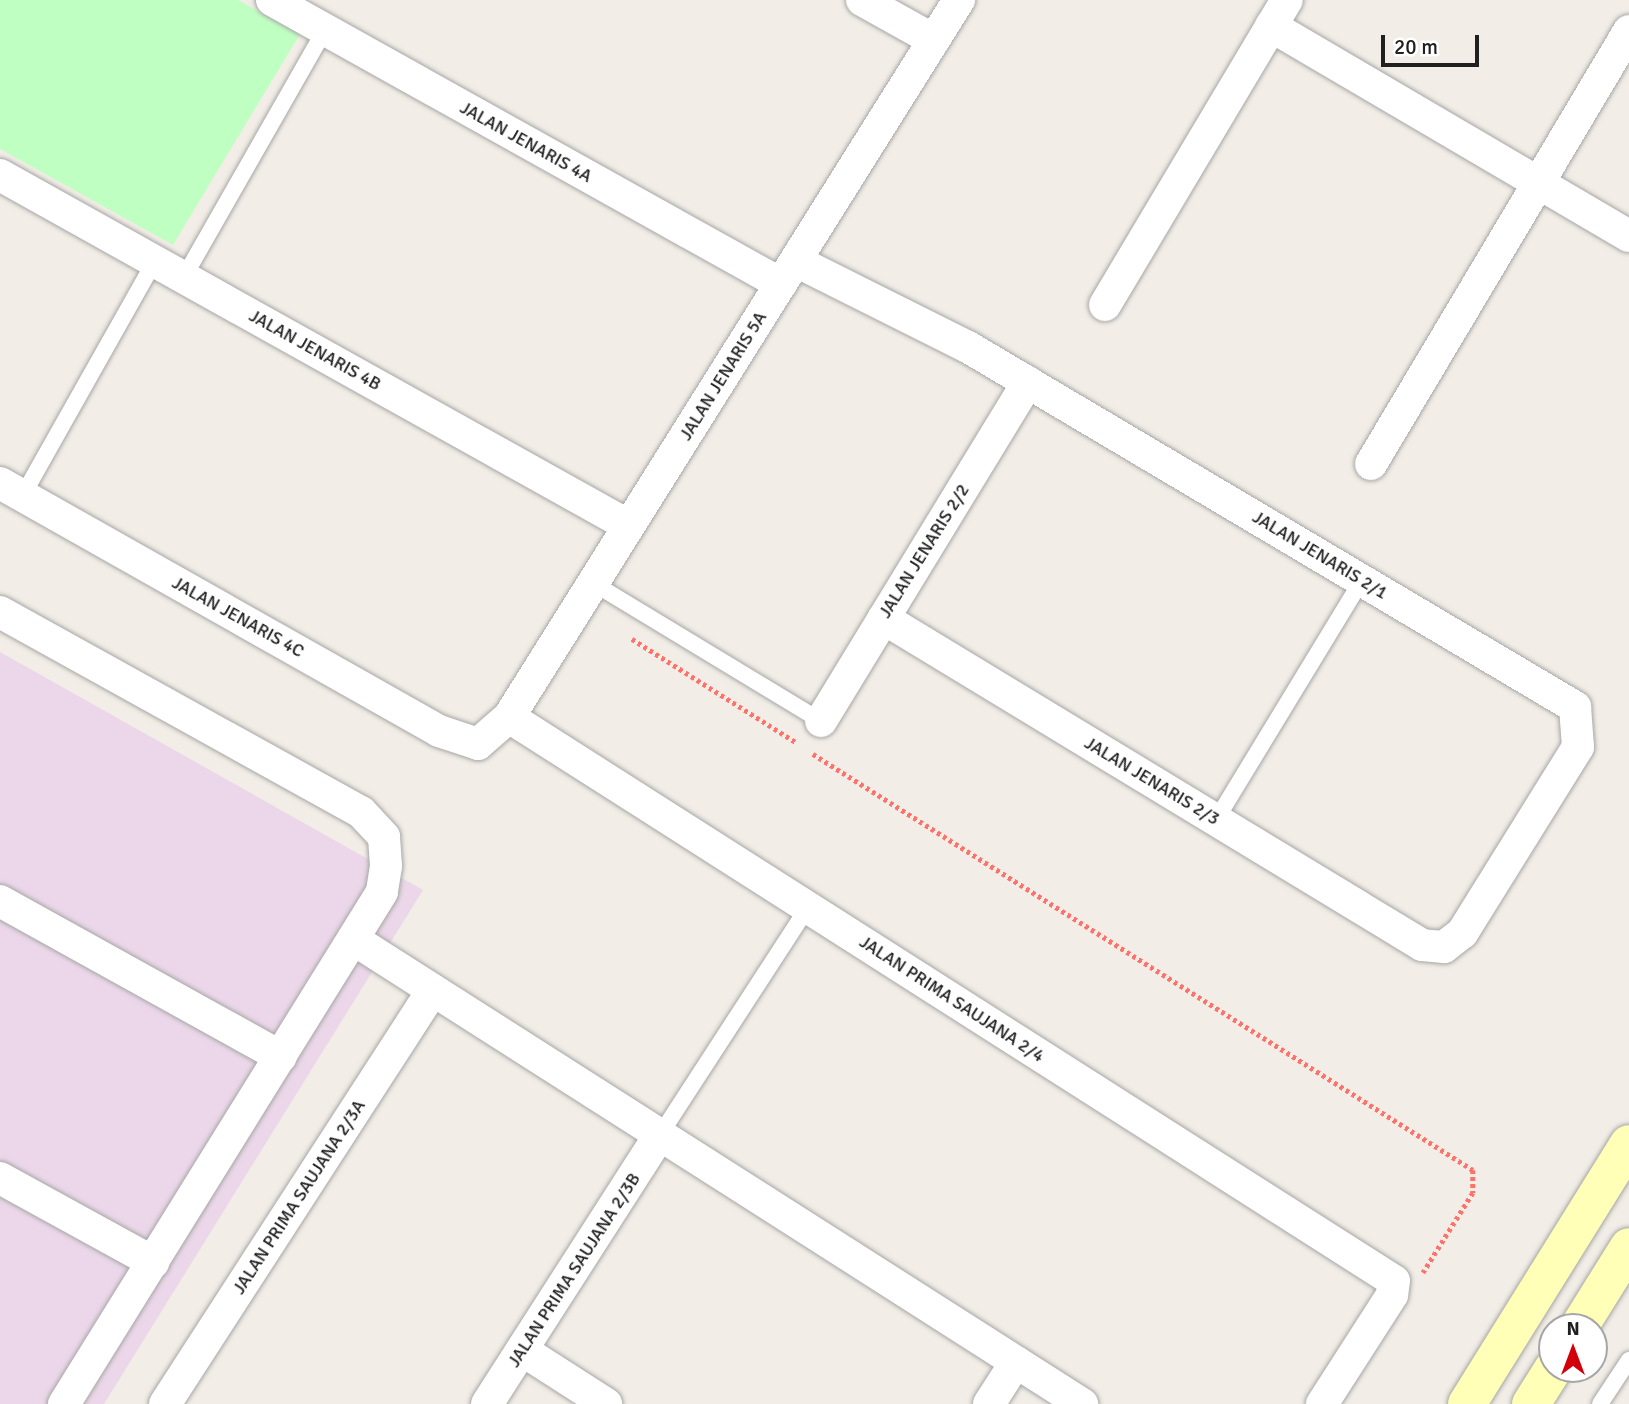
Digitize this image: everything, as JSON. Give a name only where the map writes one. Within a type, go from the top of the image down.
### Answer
[{"type":"street","name":"JALAN JENARIS 4A","points":[[272,0],[314,16],[788,273]]},
{"type":"street","points":[[862,0],[934,40]]},
{"type":"street","name":"JALAN JENARIS 5A","points":[[478,744],[509,717],[959,0]]},
{"type":"street","points":[[1105,305],[1279,13],[1538,183],[1629,236]]},
{"type":"street","points":[[1371,464],[1629,31]]},
{"type":"street","name":"JALAN JENARIS 4B","points":[[0,175],[629,526]]},
{"type":"street","name":"JALAN JENARIS 2/1","points":[[788,273],[1028,382],[1575,706],[1578,747],[1462,933],[1444,947],[1422,944]]},
{"type":"street","name":"JALAN JENARIS 2/2","points":[[821,720],[1028,382]]},
{"type":"street","name":"JALAN JENARIS 4C","points":[[11,489],[439,731],[478,744]]},
{"type":"street","points":[[0,612],[361,812],[384,837],[386,866],[382,892],[64,1404]]},
{"type":"street","name":"JALAN JENARIS 2/3","points":[[883,618],[1422,944]]},
{"type":"street","name":"JALAN PRIMA SAUJANA 2/4","points":[[509,717],[1394,1281]]},
{"type":"street","points":[[0,901],[281,1056]]},
{"type":"street","points":[[353,939],[1082,1404]]},
{"type":"street","name":"JALAN PRIMA SAUJANA 2/3A","points":[[165,1404],[433,990]]},
{"type":"street","name":"JALAN PRIMA SAUJANA 2/3B","points":[[487,1404],[660,1135]]},
{"type":"street","points":[[1467,1404],[1629,1144]]},
{"type":"street","points":[[0,1178],[153,1262]]},
{"type":"street","points":[[1588,1313],[1629,1247]]},
{"type":"street","points":[[1322,1404],[1392,1295],[1394,1281]]},
{"type":"street","points":[[522,1350],[606,1404]]},
{"type":"street","points":[[989,1404],[1017,1362]]},
{"type":"street","points":[[1531,1404],[1544,1383]]},
{"type":"lane","points":[[184,277],[314,16]]},
{"type":"lane","points":[[11,489],[155,261]]},
{"type":"lane","points":[[1216,820],[1362,580]]},
{"type":"lane","points":[[593,583],[821,720]]},
{"type":"lane","points":[[660,1135],[808,907]]},
{"type":"lane","points":[[1600,1404],[1629,1360]]},
{"type":"path","points":[[632,639],[1473,1170],[1473,1193],[1419,1279],[1394,1281]]},
{"type":"shaded area","points":[[0,652],[423,890],[104,1404],[0,1404]]},
{"type":"green space","points":[[0,0],[238,0],[300,34],[173,245],[0,149]]}]
